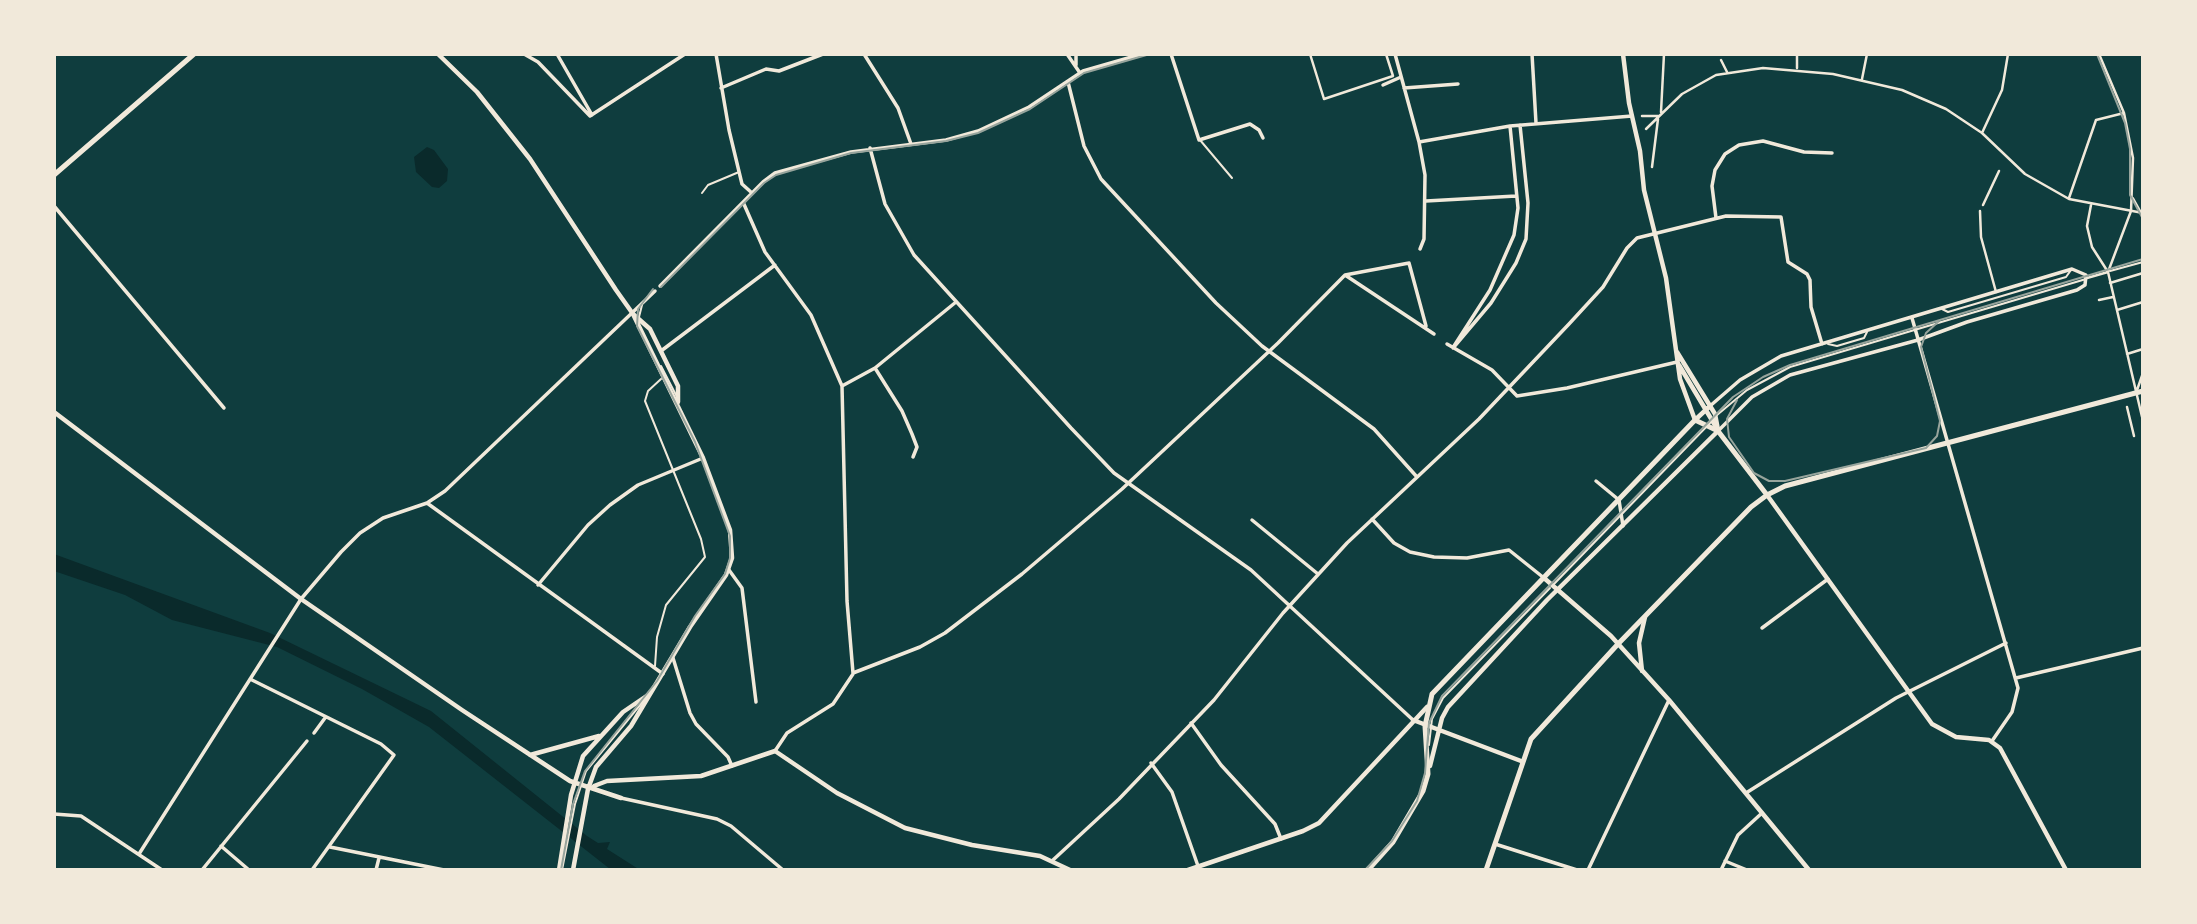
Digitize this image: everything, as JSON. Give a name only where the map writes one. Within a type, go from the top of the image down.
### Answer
[{"type":"main road","points":[[54,175],[194,54]]},
{"type":"main road","points":[[1486,870],[1521,761],[1540,728],[1751,507],[1767,495],[1785,486],[2139,392]]},
{"type":"main road","points":[[1368,870],[1404,827],[1419,801],[1428,774],[1427,707],[1432,694],[1695,420],[1712,421],[1767,495]]},
{"type":"street","points":[[438,54],[477,92],[530,159],[633,314],[703,457],[732,536],[733,551],[729,570],[696,617],[631,726],[600,760],[580,830],[573,870]]},
{"type":"street","points":[[524,54],[538,62],[591,115]]},
{"type":"street","points":[[556,54],[591,115]]},
{"type":"street","points":[[591,115],[685,54]]},
{"type":"street","points":[[716,54],[743,184],[752,193]]},
{"type":"street","points":[[721,88],[766,69],[779,71],[823,54]]},
{"type":"street","points":[[1068,54],[1080,73]]},
{"type":"street","points":[[1076,54],[1076,67]]},
{"type":"street","points":[[660,286],[752,193],[779,172],[870,148],[959,137],[989,127],[1040,101],[1080,73],[1142,54]]},
{"type":"street","points":[[1171,54],[1199,140],[1250,124],[1259,130],[1262,138]]},
{"type":"street","points":[[1310,54],[1324,99],[1393,76],[1386,54]]},
{"type":"street","points":[[1395,54],[1419,142],[1426,201],[1424,239],[1420,249]]},
{"type":"street","points":[[1532,54],[1536,123]]},
{"type":"street","points":[[1623,54],[1654,232],[1666,278],[1677,362],[1687,402],[1695,420],[1751,373],[1782,356],[2071,270],[2081,270],[2087,278]]},
{"type":"street","points":[[1651,167],[1660,114],[1664,54]]},
{"type":"street","points":[[1797,54],[1797,69]]},
{"type":"street","points":[[1862,79],[1867,54]]},
{"type":"street","points":[[1982,133],[2002,90],[2008,54]]},
{"type":"street","points":[[2099,54],[2124,113],[2132,149],[2131,211],[2108,272]]},
{"type":"street","points":[[866,57],[898,108],[911,144]]},
{"type":"street","points":[[1721,60],[1727,72]]},
{"type":"street","points":[[1833,66],[1833,74]]},
{"type":"street","points":[[1646,129],[1697,83],[1727,72],[1797,69],[1833,74],[1873,82],[1921,97],[1946,109],[1982,133],[2007,160],[2068,199],[2142,214]]},
{"type":"street","points":[[1383,85],[1401,77]]},
{"type":"street","points":[[1068,82],[1084,146],[1101,179],[1216,303],[1269,351],[1374,429],[1417,477]]},
{"type":"street","points":[[1871,89],[1873,82]]},
{"type":"street","points":[[1404,88],[1458,84]]},
{"type":"street","points":[[1682,94],[1685,99]]},
{"type":"street","points":[[1919,104],[1921,97]]},
{"type":"street","points":[[2068,199],[2096,120],[2124,113]]},
{"type":"street","points":[[1642,116],[1660,114]]},
{"type":"street","points":[[1419,142],[1510,126],[1632,116]]},
{"type":"street","points":[[1453,348],[1491,303],[1516,264],[1526,239],[1528,203],[1520,125]]},
{"type":"street","points":[[1453,348],[1508,256],[1517,219],[1510,126]]},
{"type":"street","points":[[1716,218],[1713,177],[1721,159],[1734,148],[1749,141],[1763,141],[1804,152],[1832,153]]},
{"type":"street","points":[[870,148],[881,193],[916,257],[1065,422],[1127,483],[1251,570],[1413,720],[1521,761]]},
{"type":"street","points":[[2003,165],[2007,160]]},
{"type":"street","points":[[1983,205],[1999,172]]},
{"type":"street","points":[[2052,198],[2054,192]]},
{"type":"street","points":[[1426,201],[1516,196]]},
{"type":"street","points":[[743,202],[765,252],[811,315],[842,386],[847,601],[853,673]]},
{"type":"street","points":[[2091,205],[2085,227],[2091,247],[2108,272],[2127,354],[2139,392],[2143,421]]},
{"type":"street","points":[[54,206],[224,408]]},
{"type":"street","points":[[1980,211],[1981,237],[1996,292]]},
{"type":"street","points":[[1053,860],[1119,799],[1224,688],[1318,574],[1510,387],[1603,287],[1634,240],[1654,232],[1716,218],[1777,215],[1783,220],[1788,262],[1807,274],[1810,281],[1811,307],[1822,344]]},
{"type":"street","points":[[54,412],[301,599],[529,755],[574,783],[591,786],[686,779],[775,751],[787,733],[833,704],[853,673],[915,650],[945,632],[1022,574],[1127,483],[1269,351],[1345,275],[1409,262],[1427,328]]},
{"type":"street","points":[[661,351],[775,265]]},
{"type":"street","points":[[2087,278],[2108,272]]},
{"type":"street","points":[[2110,283],[2143,273]]},
{"type":"street","points":[[1345,275],[1434,334]]},
{"type":"street","points":[[1428,774],[1438,731],[1448,707],[1556,587],[1623,528],[1752,397],[1790,375],[1918,340],[1966,322],[2077,290],[2085,285],[2087,278]]},
{"type":"street","points":[[139,854],[301,599],[360,533],[383,519],[427,503],[445,491],[655,291]]},
{"type":"street","points":[[2099,300],[2114,297]]},
{"type":"street","points":[[842,386],[875,368],[956,302]]},
{"type":"street","points":[[2117,310],[2143,302]]},
{"type":"street","points":[[633,314],[650,330],[661,351],[680,391],[678,402]]},
{"type":"street","points":[[1912,318],[2016,678],[2017,698],[1992,741]]},
{"type":"street","points":[[1447,344],[1492,370],[1517,396],[1567,388],[1677,362]]},
{"type":"street","points":[[2127,354],[2143,349]]},
{"type":"street","points":[[1676,352],[1718,431]]},
{"type":"street","points":[[1677,362],[1708,408]]},
{"type":"street","points":[[875,368],[902,411],[912,434],[917,447],[913,457]]},
{"type":"street","points":[[2139,392],[2143,373]]},
{"type":"street","points":[[2127,407],[2134,436]]},
{"type":"street","points":[[538,585],[588,525],[610,505],[638,485],[703,457]]},
{"type":"street","points":[[1597,481],[1619,500],[1623,528]]},
{"type":"street","points":[[1767,495],[1932,724],[1956,737],[1992,741],[2000,748],[2066,870]]},
{"type":"street","points":[[427,503],[663,674]]},
{"type":"street","points":[[1373,519],[1394,543],[1410,552],[1434,557],[1467,558],[1508,550],[1556,587],[1618,644],[1669,700],[1809,870]]},
{"type":"street","points":[[1252,520],[1318,574]]},
{"type":"street","points":[[729,570],[743,588],[756,702]]},
{"type":"street","points":[[1762,628],[1828,579]]},
{"type":"street","points":[[1642,671],[1639,643],[1645,616]]},
{"type":"street","points":[[1746,793],[1908,692],[2006,643]]},
{"type":"street","points":[[2016,678],[2143,648]]},
{"type":"street","points":[[673,658],[696,724],[729,757],[732,766]]},
{"type":"street","points":[[250,679],[391,750],[394,755],[312,870]]},
{"type":"street","points":[[561,870],[574,783],[583,756],[628,708],[648,695]]},
{"type":"street","points":[[1588,870],[1669,700]]},
{"type":"street","points":[[1188,870],[1312,827],[1327,816],[1427,707]]},
{"type":"street","points":[[314,733],[325,717]]},
{"type":"street","points":[[1191,723],[1221,765],[1275,824],[1281,839]]},
{"type":"street","points":[[529,755],[600,736]]},
{"type":"street","points":[[202,870],[307,741]]},
{"type":"street","points":[[775,751],[837,793],[905,828],[938,838],[1053,860],[1070,870]]},
{"type":"street","points":[[1151,763],[1172,792],[1198,866]]},
{"type":"street","points":[[601,784],[601,791]]},
{"type":"street","points":[[591,786],[621,798],[717,819],[731,826],[783,870]]},
{"type":"street","points":[[1721,870],[1738,835],[1762,813]]},
{"type":"street","points":[[54,814],[81,816],[162,870]]},
{"type":"street","points":[[1494,844],[1577,870]]},
{"type":"street","points":[[221,846],[248,870]]},
{"type":"street","points":[[330,847],[444,870]]},
{"type":"street","points":[[376,870],[379,858]]},
{"type":"street","points":[[1725,861],[1747,870]]},
{"type":"lane","points":[[1199,140],[1232,178]]},
{"type":"lane","points":[[702,192],[708,186],[740,171]]},
{"type":"lane","points":[[2132,183],[2133,197],[2142,214]]},
{"type":"lane","points":[[2108,272],[2143,261]]},
{"type":"lane","points":[[1942,309],[1948,312],[2066,277],[2071,270]]},
{"type":"lane","points":[[1427,727],[1447,694],[1556,587],[1712,421],[1747,390],[1781,370],[2087,278]]},
{"type":"lane","points":[[643,304],[639,320],[678,402]]},
{"type":"lane","points":[[655,667],[657,637],[666,605],[705,557],[701,539],[645,401],[648,391],[665,377]]},
{"type":"lane","points":[[569,820],[580,785],[599,752],[648,695]]},
{"type":"water","points":[[427,147],[434,150],[448,169],[447,181],[439,188],[432,187],[416,172],[414,157]]},
{"type":"water","points":[[54,554],[270,633],[431,711],[587,836],[598,843],[610,842],[607,849],[640,870],[610,869],[429,727],[362,689],[277,647],[172,620],[125,595],[54,571]]},
{"type":"tram line","points":[[661,287],[764,183],[776,175],[851,153],[946,141],[978,133],[1030,109],[1084,73],[1150,54]]},
{"type":"tram line","points":[[2097,54],[2125,123],[2130,149],[2130,195],[2143,219]]},
{"type":"tram line","points":[[1365,870],[1392,841],[1417,801],[1425,773],[1429,723],[1442,696],[1733,397],[1763,377],[1790,365],[2143,259]]},
{"type":"tram line","points":[[561,870],[573,804],[585,771],[657,681],[695,616],[725,574],[730,558],[730,536],[695,442],[637,326],[638,309],[653,289]]},
{"type":"tram line","points":[[1737,400],[1727,419],[1729,437],[1754,473],[1769,481],[1785,481],[1926,448],[1937,436],[1940,421],[1921,347],[1926,333],[1938,322]]}]
